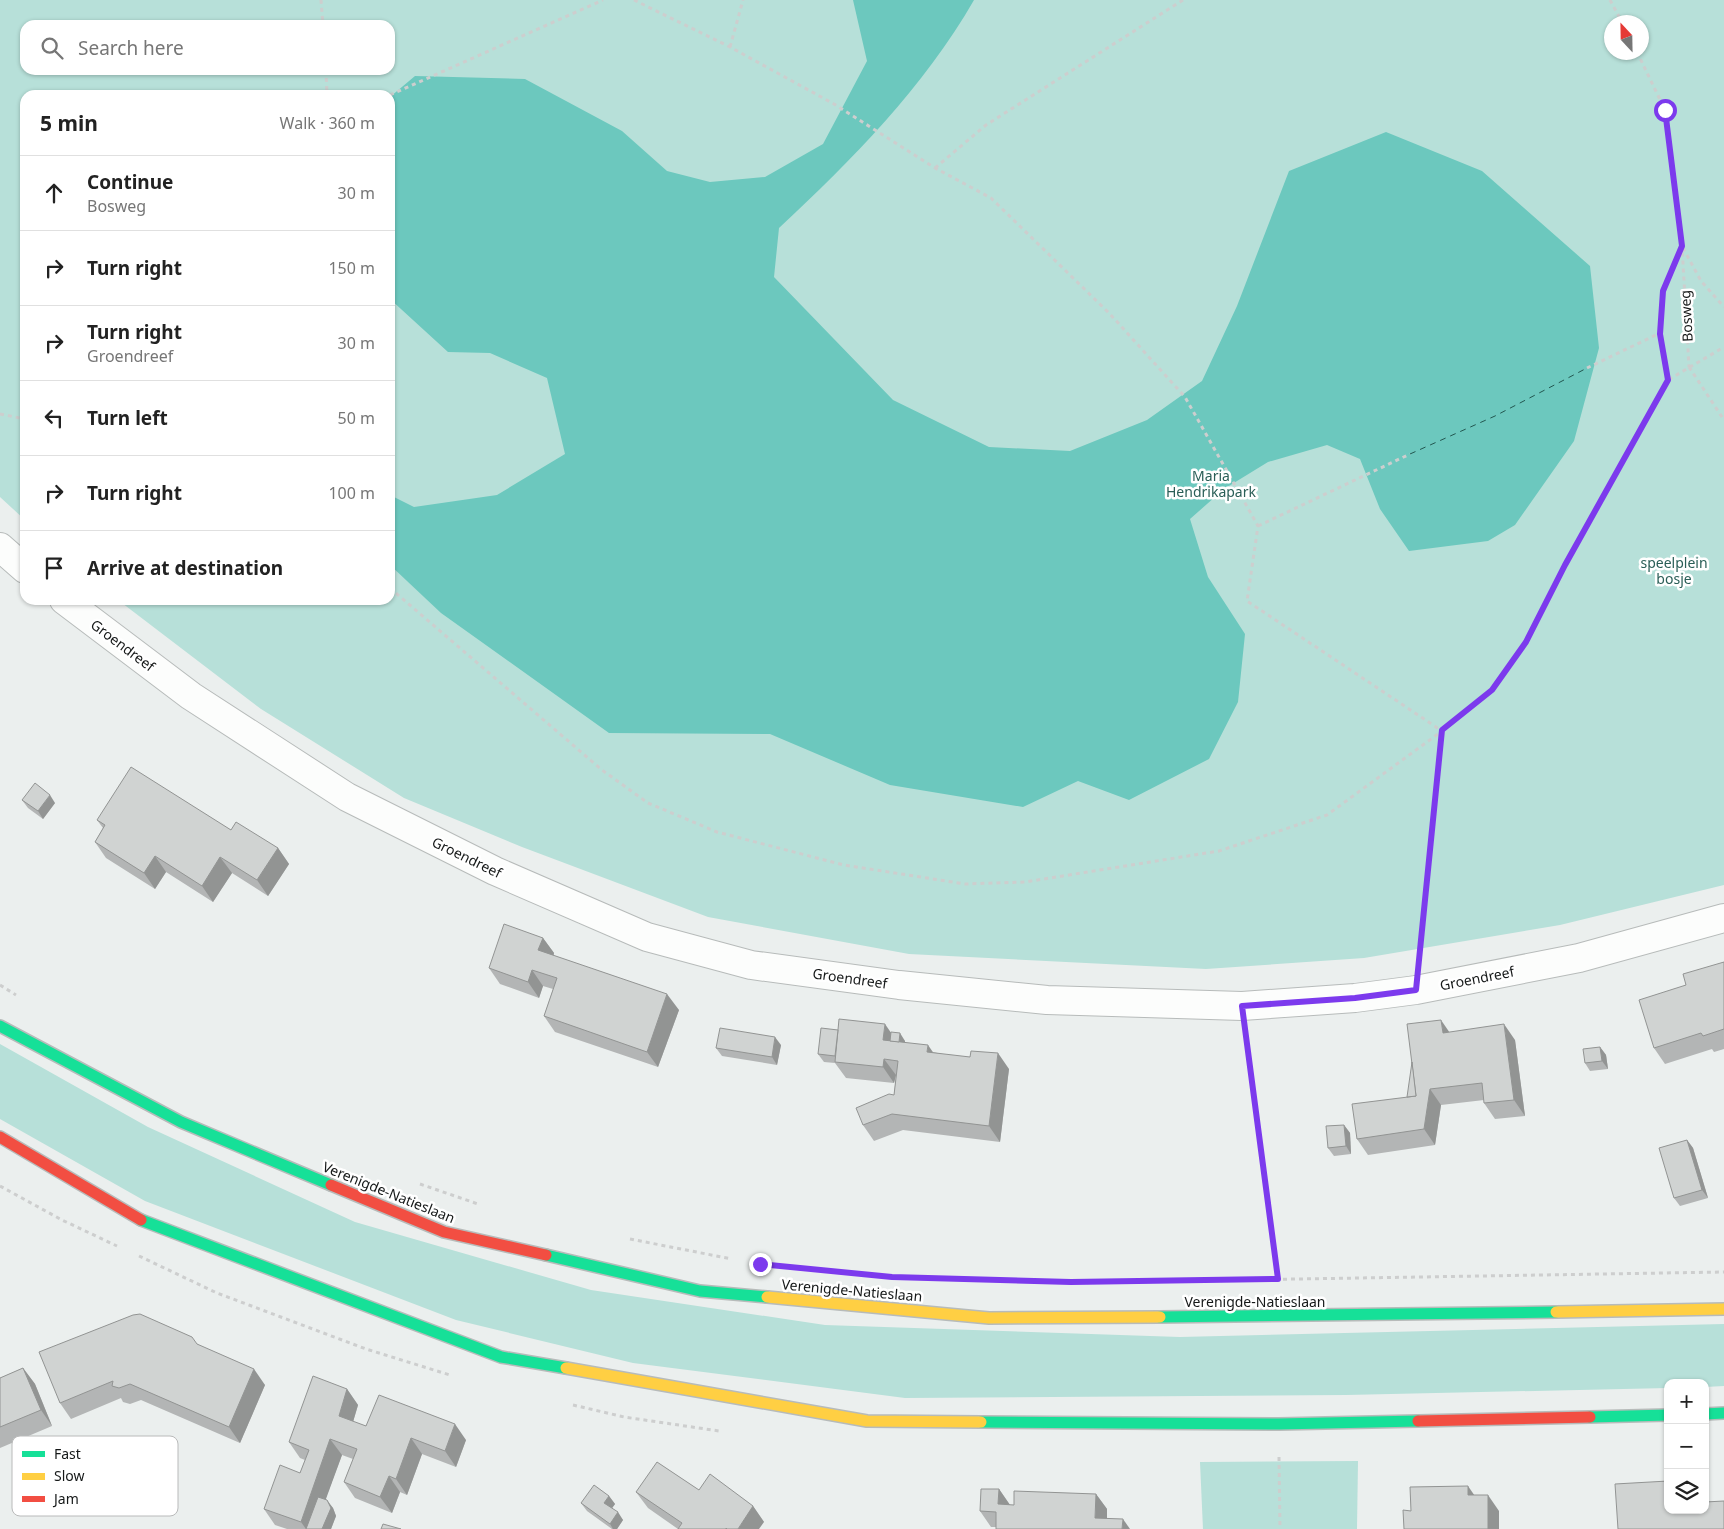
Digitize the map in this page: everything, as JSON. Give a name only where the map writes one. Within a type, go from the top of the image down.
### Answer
[{"type":"main road","name":"Verenigde-Natieslaan","points":[[0,1026],[181,1122],[444,1232],[700,1291],[989,1318],[1381,1316],[1724,1309]]},
{"type":"main road","points":[[0,1137],[142,1220],[501,1357],[867,1421],[1279,1424],[1664,1415]]},
{"type":"main road","points":[[1709,1414],[1724,1414]]},
{"type":"street","points":[[0,547],[20,565]]},
{"type":"street","name":"Groendreef","points":[[71,605],[191,696],[347,797],[495,871],[647,936],[751,965],[900,985],[1047,1000],[1242,1006],[1355,998],[1416,990],[1579,958],[1724,918]]},
{"type":"path","points":[[321,0],[323,20]]},
{"type":"path","points":[[395,93],[603,0]]},
{"type":"path","points":[[634,0],[730,47],[834,104],[935,168],[991,198],[1110,314],[1185,397],[1258,526],[1247,601],[1442,730]]},
{"type":"path","points":[[730,47],[743,0]]},
{"type":"path","points":[[935,168],[986,125],[1183,0]]},
{"type":"path","points":[[1610,0],[1618,15]]},
{"type":"path","name":"Bosweg","points":[[1641,60],[1665,110],[1682,246],[1689,367],[1724,347]]},
{"type":"path","points":[[326,75],[327,90]]},
{"type":"path","points":[[1682,246],[1701,281],[1724,307]]},
{"type":"path","points":[[1668,380],[1660,334],[1663,291],[1682,246]]},
{"type":"path","points":[[1587,368],[1660,334]]},
{"type":"path","points":[[395,592],[602,770],[648,803],[717,832],[844,865],[965,884],[1025,882],[1219,851],[1327,815],[1442,730],[1492,690],[1526,642],[1565,565],[1668,380],[1689,367],[1724,420]]},
{"type":"path","points":[[0,414],[20,418]]},
{"type":"path","points":[[1258,526],[1410,454]]},
{"type":"path","points":[[1416,990],[1442,730]]},
{"type":"path","points":[[0,985],[17,996]]},
{"type":"path","points":[[1242,1006],[1278,1279]]},
{"type":"path","points":[[418,1183],[484,1206]]},
{"type":"path","points":[[627,1238],[741,1261]]},
{"type":"path","points":[[1110,1282],[1724,1272]]},
{"type":"path","points":[[932,1278],[1071,1282]]},
{"type":"path","points":[[1279,1452],[1280,1529]]},
{"type":"green space","name":"Maria Hendrikapark","points":[[0,0],[1724,0],[1724,885],[1560,925],[1364,958],[1206,969],[909,954],[708,917],[522,847],[404,798],[261,709],[125,605],[395,605],[395,90],[20,90],[20,515],[0,497]]},
{"type":"green space","points":[[0,1044],[148,1127],[355,1222],[591,1290],[825,1325],[1180,1337],[1724,1324],[1724,1386],[1709,1387],[1709,1379],[1664,1379],[1664,1388],[1346,1395],[905,1398],[633,1363],[456,1320],[145,1201],[0,1119]]},
{"type":"green space","points":[[1358,1461],[1357,1529],[1203,1529],[1200,1462]]},
{"type":"water","points":[[853,0],[974,0],[933,63],[910,92],[860,149],[779,228],[774,277],[893,400],[989,447],[1070,451],[1147,420],[1202,381],[1237,306],[1289,171],[1386,132],[1482,171],[1590,266],[1599,348],[1574,441],[1515,525],[1488,541],[1409,551],[1380,509],[1360,459],[1327,445],[1268,462],[1224,489],[1190,519],[1208,577],[1245,634],[1238,702],[1209,759],[1129,800],[1078,781],[1023,807],[890,785],[770,734],[609,733],[441,613],[395,570],[395,498],[414,507],[497,495],[565,454],[547,378],[490,353],[448,352],[395,304],[395,93],[415,76],[525,79],[622,131],[667,171],[710,182],[765,177],[823,144],[867,61]]},
{"type":"building","points":[[131,767],[231,830],[236,822],[278,848],[257,880],[220,857],[202,886],[155,856],[144,873],[95,842],[105,825],[97,820]]},
{"type":"building","points":[[35,783],[50,795],[38,811],[22,800]]},
{"type":"building","points":[[504,924],[543,938],[538,950],[667,994],[647,1052],[544,1016],[557,978],[532,970],[528,982],[489,968]]},
{"type":"building","points":[[1724,962],[1724,1029],[1703,1036],[1701,1033],[1654,1048],[1639,1000],[1686,985],[1683,974]]},
{"type":"building","points":[[839,1019],[885,1024],[883,1040],[928,1045],[927,1052],[970,1057],[971,1051],[998,1053],[989,1126],[892,1114],[863,1125],[856,1108],[889,1094],[894,1095],[898,1061],[884,1059],[883,1067],[835,1062]]},
{"type":"building","points":[[1441,1020],[1443,1033],[1504,1024],[1514,1100],[1484,1103],[1482,1083],[1430,1089],[1424,1129],[1357,1139],[1352,1104],[1416,1096],[1407,1024]]},
{"type":"building","points":[[720,1028],[775,1037],[772,1057],[716,1048]]},
{"type":"building","points":[[821,1028],[838,1030],[835,1056],[818,1054]]},
{"type":"building","points":[[891,1032],[900,1033],[899,1042],[890,1041]]},
{"type":"building","points":[[1600,1047],[1602,1061],[1585,1063],[1583,1049]]},
{"type":"building","points":[[1412,1062],[1416,1096],[1407,1097]]},
{"type":"building","points":[[1344,1125],[1346,1146],[1328,1148],[1326,1126]]},
{"type":"building","points":[[1687,1140],[1702,1190],[1674,1198],[1659,1148]]},
{"type":"building","points":[[140,1314],[192,1337],[197,1344],[254,1369],[229,1427],[130,1384],[119,1388],[112,1386],[113,1381],[60,1403],[39,1352],[133,1315]]},
{"type":"building","points":[[23,1368],[41,1410],[0,1427],[0,1378]]},
{"type":"building","points":[[313,1376],[347,1389],[339,1416],[366,1426],[379,1395],[455,1424],[445,1451],[411,1438],[396,1479],[389,1476],[380,1497],[344,1482],[357,1449],[330,1439],[301,1522],[264,1509],[280,1465],[300,1473],[309,1450],[289,1442]]},
{"type":"building","points":[[657,1462],[699,1490],[710,1474],[753,1506],[738,1529],[678,1529],[682,1523],[636,1492]]},
{"type":"building","points":[[1664,1481],[1664,1514],[1709,1514],[1709,1502],[1724,1501],[1724,1529],[1618,1529],[1615,1484]]},
{"type":"building","points":[[594,1485],[609,1496],[604,1503],[618,1512],[610,1524],[581,1503]]},
{"type":"building","points":[[1468,1486],[1468,1495],[1488,1495],[1488,1529],[1404,1529],[1403,1510],[1411,1511],[1410,1487]]},
{"type":"building","points":[[981,1489],[999,1489],[998,1504],[1014,1505],[1014,1491],[1096,1494],[1095,1518],[1123,1519],[1122,1529],[996,1529],[996,1512],[980,1511]]},
{"type":"building","points":[[318,1497],[327,1500],[331,1508],[322,1529],[306,1529]]},
{"type":"building","points":[[383,1524],[401,1529],[381,1529]]},
{"type":"ferry route","points":[[1410,454],[1495,416],[1587,368]]},
{"type":"traffic: fast","points":[[0,1026],[181,1122],[331,1185]]},
{"type":"traffic: fast","points":[[141,1220],[501,1357],[566,1368]]},
{"type":"traffic: fast","points":[[546,1255],[700,1291],[767,1297]]},
{"type":"traffic: fast","points":[[1160,1317],[1556,1312]]},
{"type":"traffic: fast","points":[[1709,1414],[1724,1413]]},
{"type":"traffic: fast","points":[[1590,1417],[1664,1415]]},
{"type":"traffic: fast","points":[[981,1422],[1279,1424],[1418,1421]]},
{"type":"traffic: slow","points":[[767,1297],[989,1318],[1160,1317]]},
{"type":"traffic: slow","points":[[1556,1312],[1724,1309]]},
{"type":"traffic: slow","points":[[566,1368],[867,1421],[981,1422]]},
{"type":"traffic: jam","points":[[0,1137],[141,1220]]},
{"type":"traffic: jam","points":[[331,1185],[444,1232],[546,1255]]},
{"type":"traffic: jam","points":[[1418,1421],[1590,1417]]},
{"type":"route","points":[[760,1264],[892,1277],[1071,1282],[1278,1279],[1242,1006],[1355,998],[1416,990],[1442,730],[1492,690],[1526,642],[1565,565],[1668,380],[1660,334],[1663,291],[1682,246],[1665,110]]},
{"type":"park label","name":"speelplein bosje","points":[[1674,570]]}]
